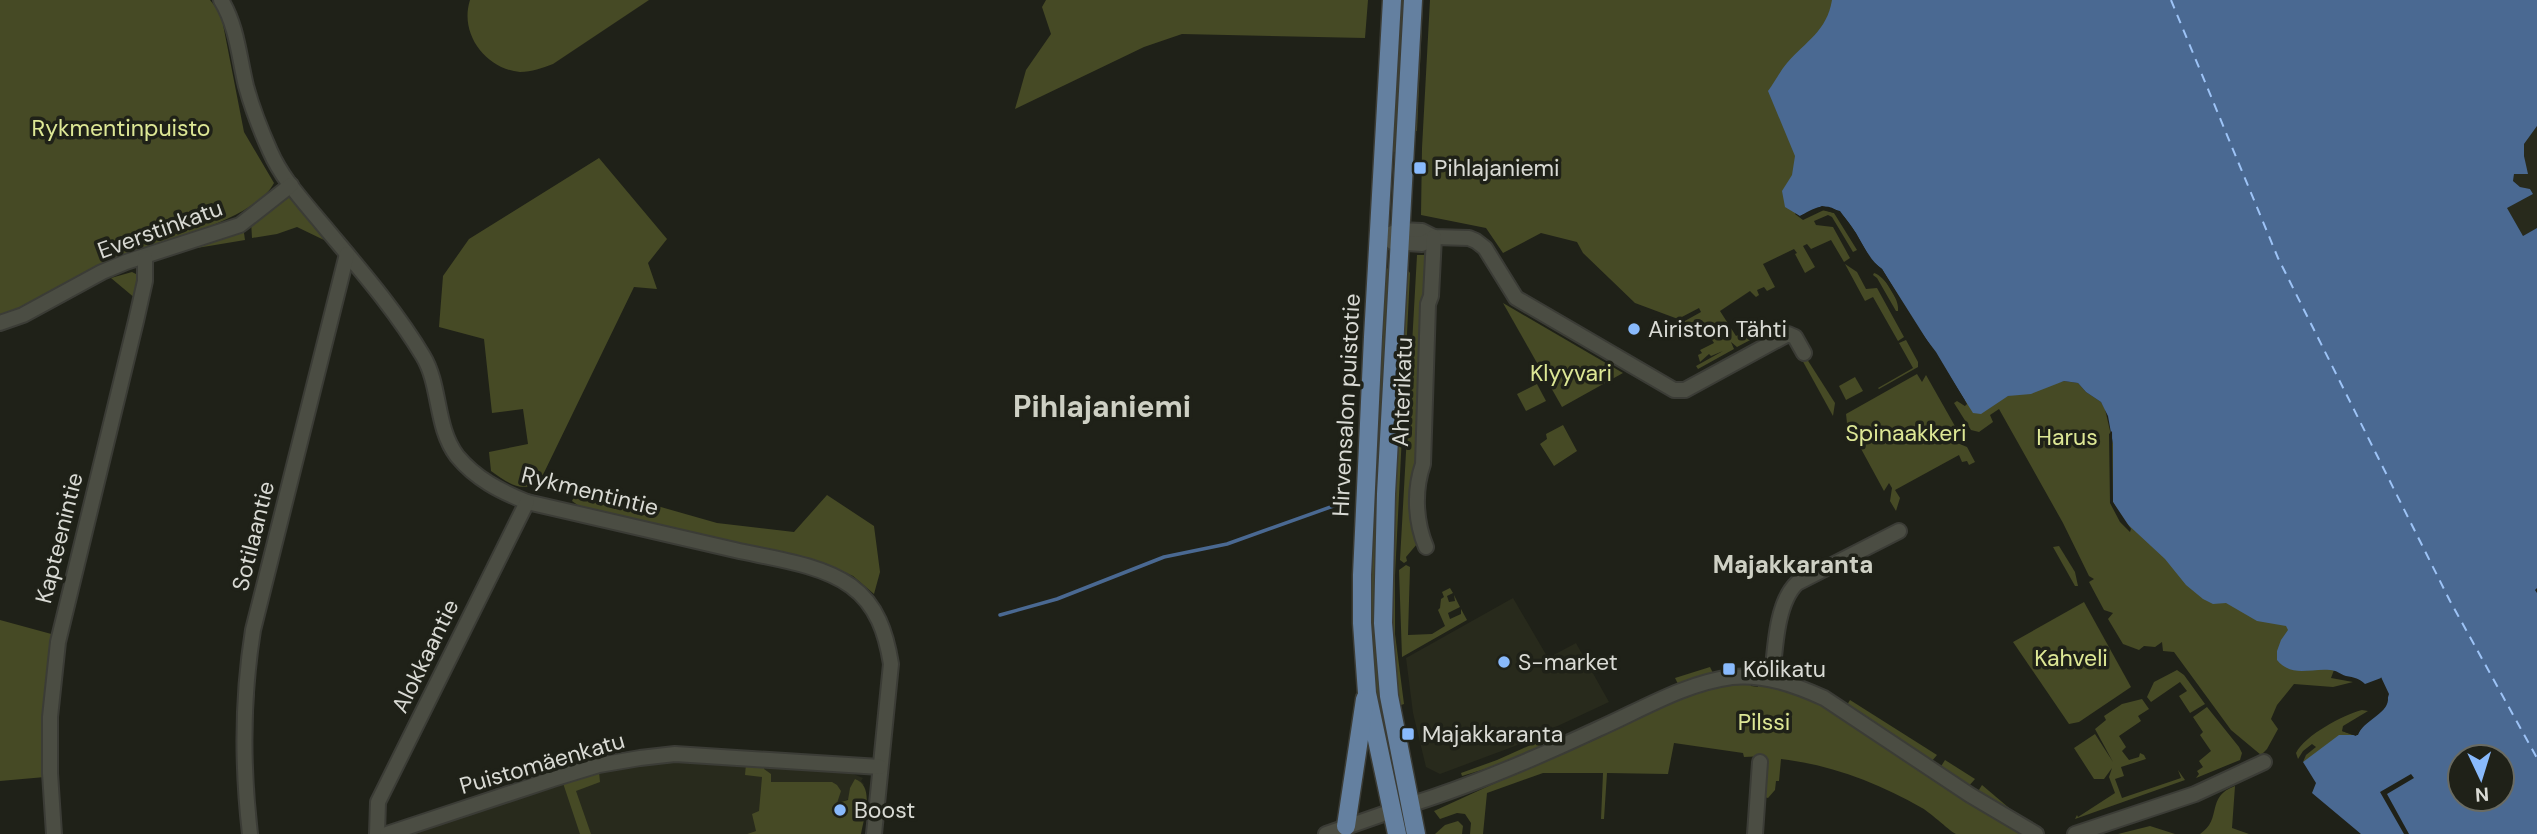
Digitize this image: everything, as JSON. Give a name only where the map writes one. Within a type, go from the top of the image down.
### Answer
[{"type":"main road","name":"Hirvensalon puistotie","points":[[1392,0],[1362,575],[1362,623],[1367,693],[1397,834]]},
{"type":"main road","name":"Hirvensalon puistotie","points":[[1413,0],[1386,494],[1383,623],[1389,696],[1416,834]]},
{"type":"main road","points":[[1346,826],[1359,730],[1367,693]]},
{"type":"main road","points":[[1392,811],[1409,805]]},
{"type":"street","name":"Rykmentintie","points":[[221,0],[230,15],[247,90],[271,153],[291,185],[404,328],[428,364],[445,432],[456,454],[482,480],[527,502],[833,575],[852,587],[869,604],[886,636],[891,664],[874,834]]},
{"type":"street","name":"Everstinkatu","points":[[0,323],[23,315],[102,272],[240,225],[291,185]]},
{"type":"street","points":[[1380,238],[1400,237],[1422,244],[1434,237],[1476,240],[1485,248],[1516,298],[1674,390],[1685,390],[1788,334],[1796,337],[1804,353]]},
{"type":"street","name":"Ahterikatu","points":[[1426,547],[1417,521],[1419,475],[1423,464],[1427,318],[1434,237]]},
{"type":"street","name":"Sotilaantie","points":[[250,834],[243,736],[246,671],[253,630],[347,254]]},
{"type":"street","name":"Kapteenintie","points":[[54,834],[50,717],[58,642],[136,321],[145,281],[145,257]]},
{"type":"street","name":"Alokkaantie","points":[[377,834],[378,802],[527,502]]},
{"type":"street","points":[[1772,679],[1788,592],[1797,583],[1899,531]]},
{"type":"street","points":[[1409,805],[1508,769],[1697,684],[1735,677],[1772,679],[1803,688],[1824,698],[1970,795],[2036,834]]},
{"type":"street","name":"Puistomäenkatu","points":[[387,834],[564,775],[599,765],[640,758],[675,754],[880,767]]},
{"type":"street","points":[[1755,834],[1760,762]]},
{"type":"street","points":[[2075,834],[2195,794],[2264,762]]},
{"type":"street","points":[[1326,834],[1392,811]]},
{"type":"shaded area","points":[[2537,126],[2537,228],[2523,236],[2506,208],[2533,194],[2530,189],[2520,187],[2513,181],[2514,174],[2527,174],[2524,144]]},
{"type":"shaded area","points":[[1513,598],[1548,658],[1576,643],[1609,702],[1515,746],[1440,774],[1426,767],[1413,713],[1406,658]]},
{"type":"shaded area","points":[[680,761],[846,771],[863,778],[861,781],[864,784],[858,796],[747,834],[413,834],[590,774],[655,762]]},
{"type":"green space","name":"Rykmentinpuisto","points":[[0,0],[210,0],[221,14],[244,132],[274,183],[263,197],[223,221],[106,264],[49,296],[0,318]]},
{"type":"green space","points":[[470,0],[649,0],[553,64],[520,72],[496,64],[478,48],[468,25]]},
{"type":"green space","points":[[1046,0],[1368,0],[1365,38],[1182,34],[1144,47],[1015,109],[1026,70],[1051,34],[1042,7]]},
{"type":"green space","points":[[1399,0],[1406,0],[1398,152],[1394,152],[1392,114]]},
{"type":"green space","points":[[1419,0],[1423,0],[1417,131],[1414,131]]},
{"type":"green space","points":[[1430,0],[1905,0],[1795,214],[1803,220],[1824,210],[1834,213],[1857,250],[1853,252],[1832,217],[1828,215],[1814,221],[1816,225],[1833,227],[1850,258],[1844,262],[1831,240],[1811,249],[1807,244],[1803,246],[1815,267],[1805,273],[1794,249],[1763,264],[1775,287],[1767,291],[1764,287],[1757,290],[1759,295],[1756,297],[1750,291],[1720,311],[1736,336],[1750,329],[1754,338],[1737,347],[1731,342],[1734,349],[1698,369],[1696,366],[1723,351],[1711,356],[1709,354],[1700,362],[1700,350],[1714,343],[1711,338],[1715,336],[1708,323],[1704,324],[1702,320],[1690,326],[1688,322],[1683,322],[1701,312],[1699,308],[1678,319],[1635,303],[1583,253],[1577,242],[1541,233],[1503,253],[1486,228],[1421,215]]},
{"type":"green space","points":[[599,158],[667,239],[648,263],[657,289],[634,287],[539,483],[520,486],[491,471],[489,452],[528,444],[523,409],[492,413],[484,339],[439,327],[443,276],[469,239]]},
{"type":"green space","points":[[290,196],[324,240],[297,227],[252,238],[251,221]]},
{"type":"green space","points":[[241,231],[245,240],[197,248],[198,243]]},
{"type":"green space","points":[[1417,255],[1425,255],[1427,261],[1412,525],[1417,544],[1404,563],[1400,560]]},
{"type":"green space","points":[[1845,264],[1857,272],[1866,289],[1877,288],[1904,337],[1898,341],[1873,297],[1865,301]]},
{"type":"green space","points":[[1384,268],[1392,269],[1387,727],[1384,728],[1374,687],[1369,615]]},
{"type":"green space","points":[[1407,269],[1410,273],[1395,576],[1395,634],[1404,704],[1401,705],[1393,679],[1389,620],[1404,270]]},
{"type":"green space","points":[[132,272],[138,275],[136,299],[111,278]]},
{"type":"green space","points":[[1874,273],[1891,289],[1898,311],[1873,275]]},
{"type":"green space","name":"Klyyvari","points":[[1503,303],[1623,373],[1562,407]]},
{"type":"green space","points":[[1906,340],[1918,367],[1879,389],[1913,368],[1899,343]]},
{"type":"green space","points":[[1805,356],[1835,403],[1833,416],[1801,358]]},
{"type":"green space","name":"Spinaakkeri","points":[[1917,374],[1922,382],[1926,375],[1960,435],[1958,438],[1952,437],[1955,442],[1967,447],[1975,462],[1969,465],[1967,461],[1962,462],[1959,455],[1895,490],[1900,498],[1896,511],[1890,501],[1892,488],[1889,483],[1884,491],[1847,423],[1846,414]]},
{"type":"green space","points":[[1855,377],[1863,391],[1846,400],[1839,386]]},
{"type":"green space","name":"Harus","points":[[2064,381],[2078,383],[2101,402],[2113,444],[2152,529],[2337,662],[2331,678],[2353,682],[2333,687],[2294,684],[2277,705],[2271,719],[2278,729],[2261,755],[2231,730],[2174,652],[2163,651],[2162,642],[2155,647],[2144,646],[2139,650],[2123,644],[2108,619],[2113,613],[2104,610],[2089,582],[2094,579],[2089,576],[2063,523],[1999,409],[1990,415],[1993,422],[1979,432],[1971,430],[1954,403],[1957,401],[1965,406],[1963,400],[2008,396]]},
{"type":"green space","points":[[1537,384],[1546,401],[1526,411],[1517,394]]},
{"type":"green space","points":[[1563,425],[1577,451],[1554,466],[1540,444],[1547,439],[1546,434]]},
{"type":"green space","points":[[580,484],[717,523],[794,532],[827,495],[874,526],[880,572],[874,594],[853,576],[826,564],[579,506],[572,501]]},
{"type":"green space","points":[[2059,546],[2075,572],[2078,586],[2075,586],[2053,547]]},
{"type":"green space","points":[[1406,565],[1410,567],[1408,635],[1432,634],[1445,626],[1438,610],[1444,597],[1442,592],[1450,588],[1453,593],[1447,596],[1449,602],[1455,601],[1454,595],[1460,607],[1448,613],[1450,619],[1461,614],[1461,609],[1467,620],[1402,657],[1399,570]]},
{"type":"green space","name":"Kahveli","points":[[2084,602],[2131,687],[2079,722],[2069,724],[2013,642]]},
{"type":"green space","points":[[0,620],[55,635],[45,777],[0,781]]},
{"type":"green space","points":[[1710,667],[1714,675],[1679,686],[1675,678]]},
{"type":"green space","points":[[2177,670],[2184,675],[2205,704],[2190,713],[2179,696],[2187,691],[2180,682],[2151,702],[2147,697],[2154,682]]},
{"type":"green space","name":"Pilssi","points":[[1750,683],[1751,686],[1758,687],[1758,684],[1782,688],[1815,701],[2021,834],[1956,834],[1922,808],[1871,783],[1818,766],[1781,759],[1779,781],[1776,781],[1775,790],[1768,798],[1764,797],[1766,756],[1744,757],[1743,753],[1674,743],[1668,774],[1607,773],[1604,819],[1601,819],[1603,773],[1543,773],[1487,793],[1483,834],[1470,834],[1471,823],[1465,814],[1457,813],[1440,819],[1434,811],[1587,741],[1588,743],[1665,705],[1705,690]]},
{"type":"green space","points":[[2142,699],[2149,709],[2138,716],[2141,721],[2119,736],[2126,747],[2122,751],[2129,760],[2139,757],[2140,753],[2146,759],[2121,767],[2124,776],[2115,779],[2122,798],[2181,778],[2178,770],[2185,780],[2075,819],[2077,815],[2078,817],[2115,793],[2109,777],[2112,768],[2104,779],[2094,779],[2074,748],[2095,734],[2113,762],[2095,729],[2106,720],[2104,716],[2122,704]]},
{"type":"green space","points":[[1850,700],[1937,755],[1931,762],[1847,705]]},
{"type":"green space","points":[[2207,707],[2242,753],[2240,760],[2196,778],[2199,774],[2197,771],[2203,767],[2199,761],[2211,751],[2200,735],[2203,732],[2193,717]]},
{"type":"green space","points":[[2362,710],[2368,711],[2343,726],[2342,731],[2356,736],[2303,762],[2306,755],[2316,747],[2312,744],[2298,759],[2296,753],[2307,739],[2335,721]]},
{"type":"green space","points":[[1560,732],[1561,739],[1524,757],[1462,776],[1461,773]]},
{"type":"green space","points":[[1945,760],[1975,779],[1968,787],[1940,768]]},
{"type":"green space","points":[[746,764],[764,765],[764,769],[771,774],[771,782],[832,782],[841,791],[837,803],[848,800],[855,779],[865,788],[867,803],[861,834],[747,834],[756,831],[752,814],[759,811],[762,777],[745,775]]},
{"type":"green space","points":[[599,772],[600,782],[576,791],[591,834],[580,834],[563,783]]},
{"type":"green space","points":[[1982,785],[2015,813],[1977,793]]},
{"type":"green space","points":[[2235,786],[2232,828],[2249,834],[2200,834],[2211,822],[2220,796]]},
{"type":"green space","points":[[1458,821],[1463,826],[1462,834],[1435,834],[1445,825]]},
{"type":"green space","points":[[2150,826],[2175,834],[2118,834]]},
{"type":"water","points":[[1832,0],[2537,0],[2537,126],[2524,144],[2528,174],[2514,174],[2513,181],[2520,187],[2530,189],[2533,194],[2507,208],[2523,236],[2537,228],[2537,834],[2361,834],[2312,793],[2316,783],[2303,762],[2339,735],[2358,735],[2384,709],[2388,700],[2381,678],[2365,684],[2357,678],[2332,670],[2295,671],[2283,666],[2277,660],[2277,651],[2288,630],[2286,626],[2257,621],[2226,603],[2213,604],[2203,599],[2123,520],[2113,502],[2113,444],[2108,416],[2101,402],[2078,383],[2064,381],[2031,394],[2008,396],[1981,414],[1973,413],[1882,269],[1839,212],[1830,207],[1817,208],[1800,216],[1785,207],[1782,191],[1792,175],[1795,156],[1768,91],[1787,63],[1826,20]]},
{"type":"pier","points":[[1822,206],[1840,211],[1871,260],[1882,269],[1917,327],[1936,352],[1967,404],[1965,406],[1880,272],[1868,262],[1838,214],[1822,210],[1802,219],[1800,216]]},
{"type":"pier","points":[[2112,431],[2113,502],[2131,529],[2130,532],[2120,522],[2110,503],[2109,434]]},
{"type":"pier","points":[[2381,677],[2389,694],[2385,707],[2363,726],[2356,736],[2342,731],[2356,732],[2382,705],[2385,694],[2380,682]]},
{"type":"pier","points":[[2411,774],[2414,778],[2387,794],[2409,834],[2404,834],[2380,792]]},
{"type":"waterway","points":[[1000,615],[1057,599],[1164,557],[1227,544],[1339,504]]},
{"type":"ferry route","points":[[2171,0],[2278,258],[2450,601],[2537,758]]},
{"type":"place","name":"Pihlajaniemi","points":[[1420,168]]},
{"type":"place","name":"Airiston Tähti","points":[[1634,329]]},
{"type":"place","name":"S-market","points":[[1504,662]]},
{"type":"place","name":"Kölikatu","points":[[1729,669]]},
{"type":"place","name":"Majakkaranta","points":[[1408,734]]},
{"type":"place","name":"Boost","points":[[840,810]]},
{"type":"district","name":"Pihlajaniemi","points":[[1102,406]]},
{"type":"district","name":"Majakkaranta","points":[[1793,564]]}]
